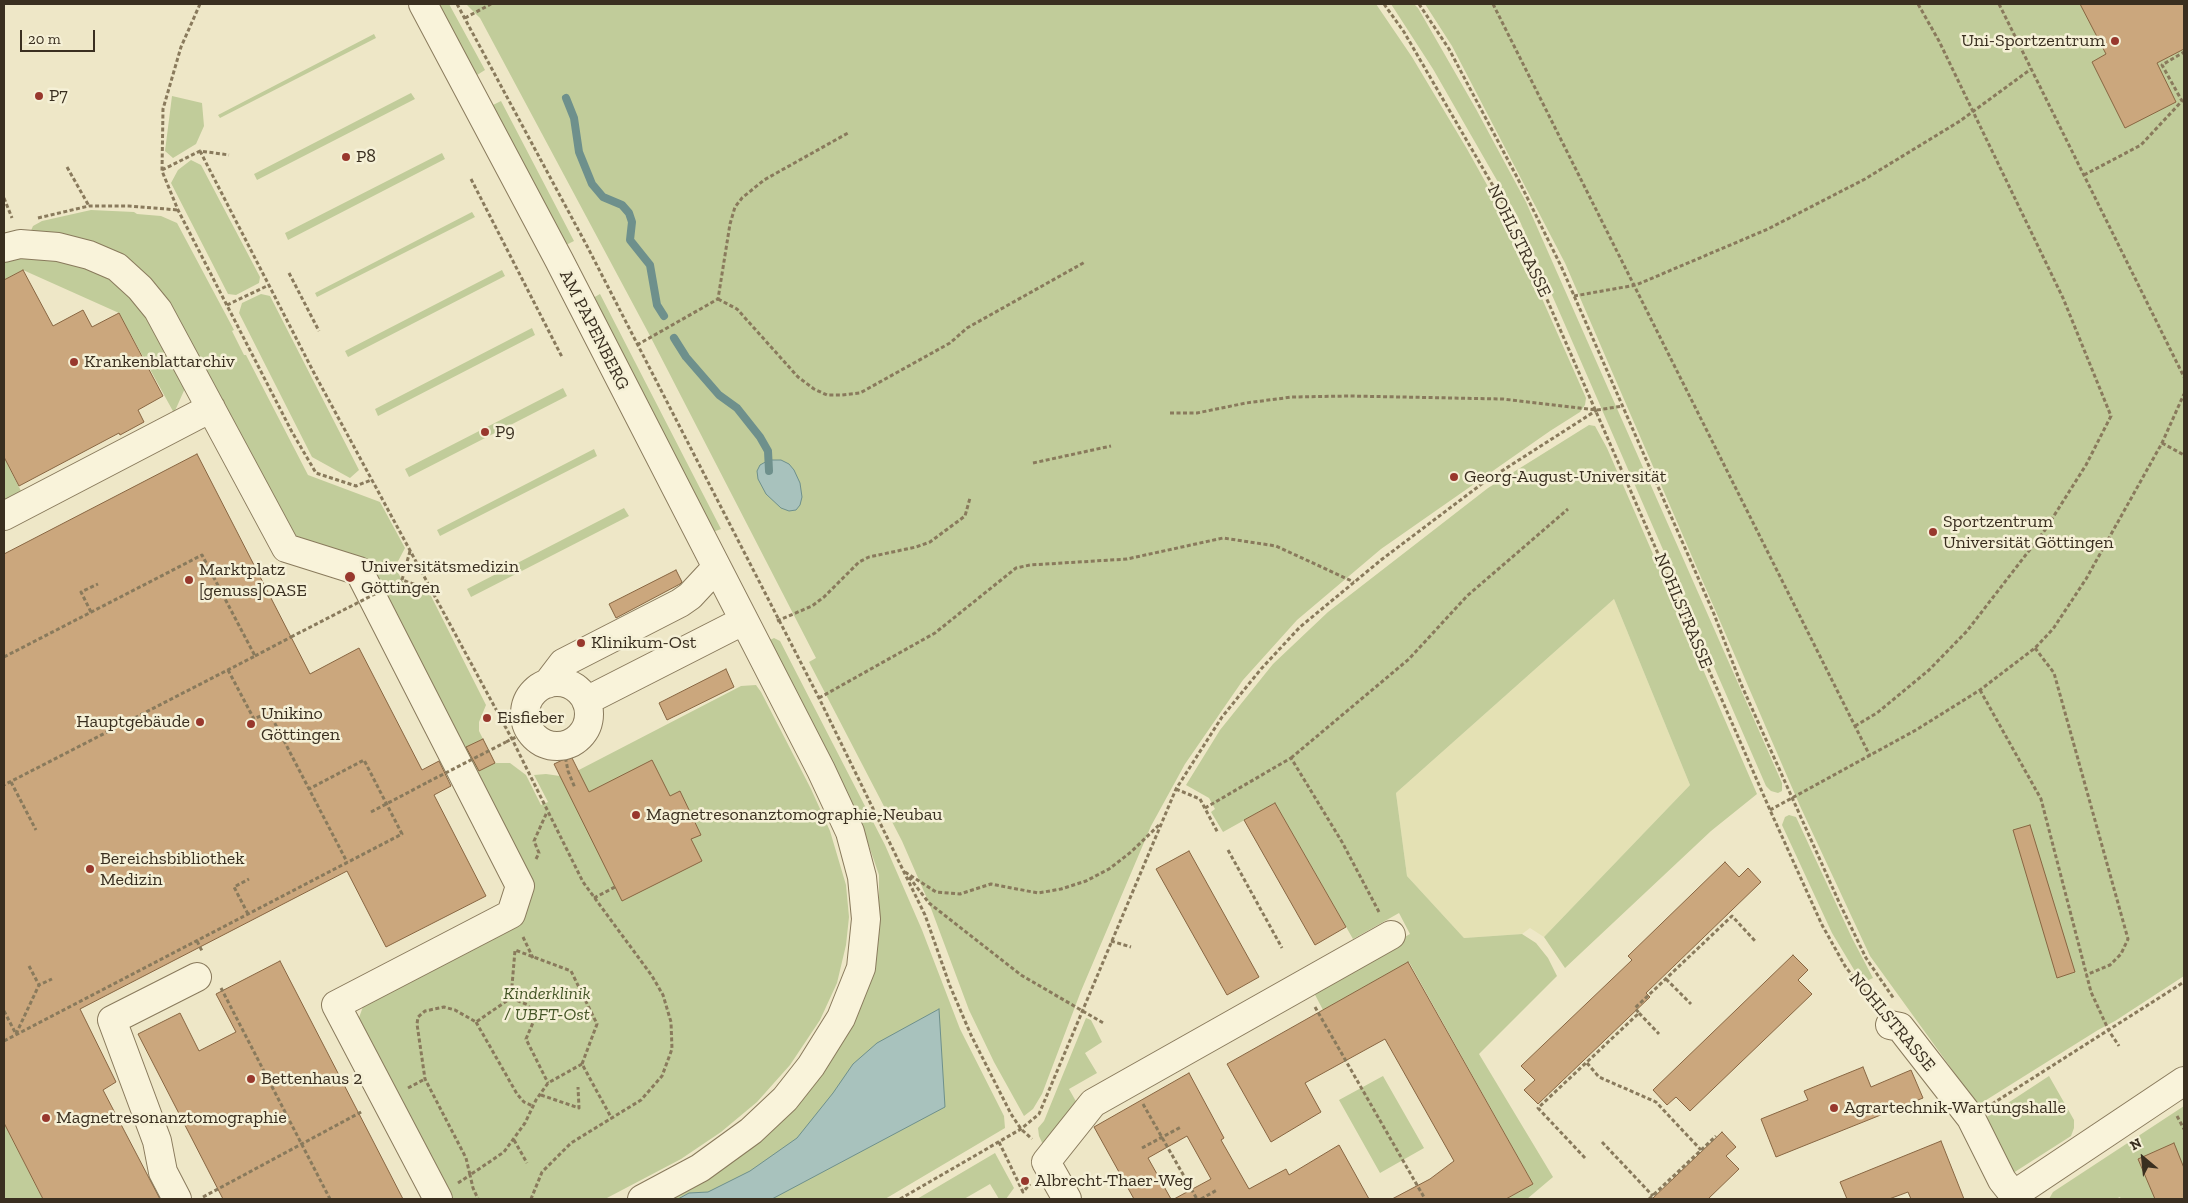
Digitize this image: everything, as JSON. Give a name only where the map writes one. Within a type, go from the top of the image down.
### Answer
[{"type":"street","name":"AM PAPENBERG","points":[[423,4],[565,272],[821,770],[850,832],[862,877],[866,919],[861,968],[841,1018],[811,1066],[785,1099],[751,1131],[700,1168],[642,1199]]},
{"type":"street","points":[[4,248],[20,244],[58,246],[89,255],[117,267],[140,288],[158,310],[286,548],[359,571],[520,886],[511,914],[336,1006],[438,1199]]},
{"type":"street","points":[[4,516],[211,408]]},
{"type":"street","points":[[547,684],[563,663],[680,603],[690,596],[716,568]]},
{"type":"street","points":[[586,701],[743,621]]},
{"type":"street","points":[[555,682],[571,685],[583,694],[586,701],[589,713],[586,727],[576,739],[563,745],[543,742],[521,735],[526,719],[527,704],[534,692],[547,684],[555,682]]},
{"type":"street","points":[[1067,1199],[1046,1162],[1093,1103],[1391,935]]},
{"type":"street","points":[[177,1199],[163,1172],[156,1141],[112,1020],[206,971]]},
{"type":"street","name":"NOHLSTRASSE","points":[[1895,1026],[1971,1118],[2002,1180],[2016,1197]]},
{"type":"street","points":[[2016,1197],[2184,1081]]},
{"type":"path","points":[[200,4],[181,47],[163,110],[162,171],[178,210],[292,432],[316,474],[356,486],[371,480]]},
{"type":"path","points":[[465,18],[491,4]]},
{"type":"path","name":"NOHLSTRASSE","points":[[1384,4],[1404,32],[1512,217],[1770,810],[1822,925],[1841,958],[1895,1026]]},
{"type":"path","points":[[1419,4],[1449,48],[1518,179],[1561,266],[1714,614],[1741,684],[1866,958],[1895,1000],[1895,1026]]},
{"type":"path","points":[[1493,4],[1636,285],[1870,756]]},
{"type":"path","points":[[1855,726],[1877,713],[1930,670],[1968,631],[2045,530],[2086,466],[2111,416],[2064,298],[1918,4]]},
{"type":"path","points":[[1999,4],[2184,377]]},
{"type":"path","points":[[2084,175],[2142,145],[2182,101],[2162,65],[2184,52]]},
{"type":"path","points":[[1574,296],[1636,285],[1768,229],[1865,179],[1973,112],[2031,69]]},
{"type":"path","points":[[718,300],[730,224],[735,207],[742,198],[764,180],[848,133]]},
{"type":"path","points":[[162,171],[200,151],[229,155]]},
{"type":"path","points":[[200,151],[371,480],[431,590],[521,735],[548,811],[583,882],[652,976],[663,995],[671,1022],[672,1049],[662,1076],[641,1100],[570,1143],[542,1172],[531,1199]]},
{"type":"path","points":[[67,167],[89,206]]},
{"type":"path","points":[[471,179],[562,357]]},
{"type":"path","points":[[4,198],[13,220]]},
{"type":"path","points":[[31,221],[45,215],[89,206],[129,206],[178,210]]},
{"type":"path","points":[[718,300],[736,309],[798,377],[814,389],[826,394],[842,395],[860,392],[878,383],[950,343],[967,328],[1085,262]]},
{"type":"path","points":[[289,272],[319,331]]},
{"type":"path","points":[[227,305],[269,285]]},
{"type":"path","points":[[637,345],[718,300]]},
{"type":"path","points":[[1770,810],[1870,756],[1980,690],[2035,648],[2053,629],[2086,578],[2162,443],[2184,394]]},
{"type":"path","points":[[1170,413],[1197,413],[1246,403],[1292,397],[1350,396],[1503,399],[1597,410],[1623,406]]},
{"type":"path","points":[[900,1199],[1021,1129],[1033,1120],[1043,1107],[1176,789],[1222,717],[1261,669],[1300,627],[1354,582],[1483,483],[1597,410]]},
{"type":"path","points":[[2162,443],[2184,455]]},
{"type":"path","points":[[1033,462],[1111,446]]},
{"type":"path","points":[[778,620],[812,606],[824,597],[858,562],[869,556],[916,547],[930,542],[965,516],[970,498]]},
{"type":"path","points":[[1205,808],[1291,758],[1409,659],[1466,596],[1568,509]]},
{"type":"path","points":[[819,698],[935,633],[1016,568],[1030,565],[1127,560],[1223,538],[1276,546],[1354,582]]},
{"type":"path","points":[[402,580],[410,550]]},
{"type":"path","points":[[4,657],[202,554],[254,656]]},
{"type":"path","points":[[4,786],[402,580],[431,590]]},
{"type":"path","points":[[91,612],[81,592],[98,584]]},
{"type":"path","points":[[2035,648],[2054,673],[2128,939],[2121,954],[2110,965],[2086,975]]},
{"type":"path","points":[[228,670],[254,719],[269,712],[347,862]]},
{"type":"path","points":[[1980,690],[2041,799],[2091,992],[2109,1031],[2119,1046]]},
{"type":"path","points":[[371,812],[521,735]]},
{"type":"path","points":[[563,745],[568,771],[575,788]]},
{"type":"path","points":[[1291,758],[1342,842],[1391,935]]},
{"type":"path","points":[[4,1041],[402,834],[364,760],[309,789]]},
{"type":"path","points":[[11,782],[36,830]]},
{"type":"path","points":[[1176,789],[1200,798],[1218,833]]},
{"type":"path","points":[[532,867],[539,853],[534,841],[548,811]]},
{"type":"path","points":[[1105,1024],[1021,975],[929,903],[905,872],[936,892],[960,894],[991,884],[1038,893],[1060,889],[1086,881],[1109,869],[1132,852],[1161,824]]},
{"type":"path","points":[[1228,850],[1282,948]]},
{"type":"path","points":[[248,914],[234,887],[249,879]]},
{"type":"path","points":[[594,898],[615,887]]},
{"type":"path","points":[[1659,1034],[1635,1008],[1666,978],[1732,916],[1756,942]]},
{"type":"path","points":[[197,941],[206,971],[302,1144],[330,1199]]},
{"type":"path","points":[[1111,941],[1131,947]]},
{"type":"path","points":[[511,998],[515,950],[571,972],[597,1024],[582,1064],[548,1083],[514,1140],[504,1152],[470,1176],[466,1158],[425,1079],[417,1024],[418,1017],[425,1011],[444,1008],[455,1010],[476,1022],[517,1094],[524,1102],[533,1106]]},
{"type":"path","points":[[29,966],[39,985]]},
{"type":"path","points":[[1666,978],[1690,1004]]},
{"type":"path","points":[[16,1035],[39,985],[52,979]]},
{"type":"path","points":[[1971,1118],[2184,982]]},
{"type":"path","points":[[1303,985],[1425,1199]]},
{"type":"path","points":[[476,1022],[511,998]]},
{"type":"path","points":[[511,998],[528,1005],[535,1018],[526,1039],[548,1083]]},
{"type":"path","points":[[4,1011],[16,1035]]},
{"type":"path","points":[[1585,1158],[1538,1108],[1639,1013]]},
{"type":"path","points":[[1587,1063],[1599,1077],[1656,1102],[1701,1150]]},
{"type":"path","points":[[582,1064],[612,1119]]},
{"type":"path","points":[[200,1199],[425,1079]]},
{"type":"path","points":[[1131,1082],[1197,1199]]},
{"type":"path","points":[[541,1095],[579,1108],[578,1087]]},
{"type":"path","points":[[1142,1148],[1181,1127]]},
{"type":"path","points":[[1649,1199],[1716,1136]]},
{"type":"path","points":[[514,1140],[527,1163]]},
{"type":"path","points":[[999,1142],[1023,1192]]},
{"type":"path","points":[[1602,1142],[1653,1196]]},
{"type":"path","points":[[1201,1199],[1217,1190]]},
{"type":"shaded area","points":[[1614,599],[1690,785],[1544,937],[1530,928],[1522,934],[1464,938],[1407,876],[1396,793]]},
{"type":"green space","points":[[437,4],[449,4],[485,70],[477,75]]},
{"type":"green space","points":[[1376,4],[1412,57],[1510,226],[1586,398],[1585,405],[1580,412],[1381,549],[1297,620],[1243,680],[1185,764],[1151,826],[1081,991],[1042,1094],[1033,1109],[1024,1116],[994,1062],[969,1010],[929,903],[902,841],[809,662],[816,658],[648,332],[480,18],[467,5]]},
{"type":"green space","points":[[1391,4],[1414,4],[1418,8],[1476,109],[1526,202],[1782,783],[1782,791],[1778,793],[1771,791],[1766,786],[1518,217],[1433,69]]},
{"type":"green space","name":"Sportzentrum Universität Göttingen","points":[[1425,4],[2184,4],[2184,976],[1975,1107],[1964,1086],[1870,956],[1800,806],[1565,263],[1452,46]]},
{"type":"green space","points":[[374,34],[376,38],[220,118],[218,115]]},
{"type":"green space","points":[[411,93],[415,99],[257,180],[254,174]]},
{"type":"green space","points":[[172,96],[202,103],[204,126],[196,144],[173,158],[165,151]]},
{"type":"green space","points":[[501,101],[574,241],[566,245],[493,105]]},
{"type":"green space","points":[[442,153],[445,159],[288,240],[285,233]]},
{"type":"green space","points":[[191,160],[201,165],[260,277],[259,283],[236,295],[228,294],[171,183],[178,170]]},
{"type":"green space","name":"Kinderklinik / UBFT-Ost","points":[[91,210],[134,212],[137,214],[161,216],[177,223],[308,475],[380,502],[405,548],[395,567],[409,593],[429,592],[486,705],[479,722],[479,731],[495,763],[510,763],[526,775],[541,805],[548,802],[534,775],[560,776],[575,772],[741,686],[756,685],[761,692],[811,789],[830,831],[846,885],[849,917],[846,945],[837,983],[820,1020],[790,1065],[757,1102],[721,1132],[681,1159],[605,1199],[446,1199],[356,1026],[365,1001],[511,925],[524,876],[364,559],[293,535],[169,300],[146,277],[30,233],[33,226],[42,221]]},
{"type":"green space","points":[[472,212],[475,217],[317,297],[315,293]]},
{"type":"green space","points":[[48,255],[113,276],[150,315],[186,386],[174,413],[119,313],[23,270],[4,280],[4,258]]},
{"type":"green space","points":[[502,270],[505,276],[348,357],[345,351]]},
{"type":"green space","points":[[261,294],[270,296],[359,470],[350,478],[312,457],[239,313],[242,303]]},
{"type":"green space","points":[[600,294],[721,529],[713,532],[593,298]]},
{"type":"green space","points":[[532,328],[535,335],[378,416],[375,409]]},
{"type":"green space","points":[[563,388],[567,396],[409,477],[405,469]]},
{"type":"green space","points":[[1589,425],[1595,426],[1607,448],[1757,794],[1711,831],[1565,968],[1544,937],[1690,785],[1614,599],[1396,793],[1407,876],[1464,938],[1522,934],[1536,943],[1548,958],[1557,976],[1479,1054],[1553,1177],[1527,1199],[1506,1199],[1533,1184],[1409,962],[1323,1010],[1312,989],[1410,934],[1399,913],[1353,939],[1275,803],[1223,832],[1211,812],[1215,809],[1209,798],[1186,785],[1220,730],[1273,664],[1328,612],[1488,488]]},
{"type":"green space","points":[[594,449],[597,456],[440,536],[437,530]]},
{"type":"green space","points":[[4,457],[23,495],[4,505]]},
{"type":"green space","points":[[624,508],[629,516],[471,597],[467,589]]},
{"type":"green space","points":[[774,638],[780,641],[885,845],[922,930],[960,1029],[1004,1116],[1005,1128],[885,1199],[669,1199],[830,1059],[858,1013],[875,958],[879,925],[879,875],[868,843],[849,799],[770,640]]},
{"type":"green space","points":[[1789,815],[1796,817],[1852,938],[1873,978],[1862,983],[1832,933],[1782,825],[1785,817]]},
{"type":"green space","points":[[1086,1018],[1091,1020],[1102,1042],[1085,1053],[1097,1073],[1069,1089],[1078,1105],[1045,1149],[1039,1136],[1038,1128],[1044,1121]]},
{"type":"green space","points":[[1383,1076],[1424,1148],[1380,1173],[1339,1100]]},
{"type":"green space","points":[[2049,1076],[2074,1120],[2071,1136],[2010,1175],[1985,1118]]},
{"type":"green space","points":[[2184,1106],[2184,1199],[2121,1199],[2120,1197],[2115,1199],[2049,1199],[2053,1192]]},
{"type":"green space","points":[[4,1123],[43,1199],[4,1199]]},
{"type":"green space","points":[[995,1153],[1014,1188],[1006,1199],[999,1199],[990,1184],[964,1199],[917,1199]]},
{"type":"water","points":[[769,460],[781,460],[789,464],[794,470],[800,483],[802,497],[800,505],[796,510],[789,511],[781,508],[766,494],[758,479],[757,471],[760,465]]},
{"type":"water","points":[[939,1009],[945,1107],[772,1199],[678,1199],[689,1193],[708,1192],[750,1171],[797,1138],[833,1093],[853,1064],[877,1043]]},
{"type":"building","points":[[2080,4],[2184,4],[2184,49],[2157,63],[2176,102],[2125,128],[2092,62],[2106,54]]},
{"type":"building","name":"Krankenblattarchiv","points":[[23,270],[53,326],[83,310],[92,327],[119,313],[163,396],[138,410],[144,422],[120,435],[119,433],[19,486],[4,457],[4,280]]},
{"type":"building","name":"Hauptgebäude","points":[[197,454],[310,674],[359,648],[422,770],[439,761],[451,786],[434,795],[486,896],[386,947],[347,871],[80,1009],[116,1082],[103,1090],[160,1199],[43,1199],[4,1123],[4,554]]},
{"type":"building","points":[[676,570],[682,582],[680,584],[616,618],[609,604]]},
{"type":"building","points":[[726,669],[734,687],[667,720],[659,703]]},
{"type":"building","points":[[483,739],[495,763],[479,771],[466,747]]},
{"type":"building","name":"Magnetresonanztomographie-Neubau","points":[[571,756],[589,792],[652,760],[670,796],[680,791],[701,835],[691,839],[702,861],[622,901],[554,764]]},
{"type":"building","points":[[1275,803],[1346,927],[1315,945],[1244,820]]},
{"type":"building","points":[[2030,825],[2075,972],[2057,978],[2013,830]]},
{"type":"building","points":[[1189,851],[1259,977],[1227,995],[1156,869]]},
{"type":"building","points":[[1725,862],[1739,877],[1748,868],[1761,882],[1646,993],[1650,997],[1538,1104],[1524,1090],[1535,1080],[1521,1066],[1632,960],[1628,956]]},
{"type":"building","points":[[1793,955],[1808,970],[1798,980],[1812,994],[1690,1111],[1676,1097],[1667,1105],[1653,1090]]},
{"type":"building","name":"Bettenhaus 2","points":[[280,961],[403,1199],[223,1199],[138,1034],[180,1013],[199,1051],[236,1032],[216,994]]},
{"type":"building","points":[[1408,962],[1533,1184],[1506,1199],[1392,1199],[1430,1179],[1454,1161],[1385,1039],[1305,1083],[1321,1112],[1271,1142],[1227,1064]]},
{"type":"building","name":"Agrartechnik-Wartungshalle","points":[[1863,1067],[1871,1087],[1911,1070],[1923,1098],[1776,1157],[1761,1119],[1808,1100],[1804,1091]]},
{"type":"building","points":[[1189,1073],[1224,1138],[1221,1140],[1249,1189],[1286,1169],[1289,1175],[1339,1145],[1369,1199],[1174,1199],[1211,1179],[1187,1136],[1148,1158],[1171,1199],[1134,1199],[1094,1127]]},
{"type":"building","points":[[1722,1132],[1736,1147],[1726,1156],[1739,1169],[1708,1199],[1652,1199]]},
{"type":"building","points":[[1941,1141],[1964,1199],[1911,1199],[1908,1192],[1889,1199],[1847,1199],[1840,1182]]},
{"type":"building","points":[[2174,1143],[2184,1168],[2184,1199],[2155,1199],[2138,1159]]},
{"type":"waterway","points":[[566,98],[574,118],[579,152],[592,184],[603,197],[622,205],[629,213],[632,222],[630,240],[650,265],[657,305],[664,316]]},
{"type":"waterway","points":[[674,338],[686,357],[719,395],[737,408],[760,437],[768,451],[769,471]]},
{"type":"place","name":"Uni-Sportzentrum","points":[[2115,41]]},
{"type":"place","name":"P7","points":[[39,96]]},
{"type":"place","name":"P8","points":[[346,157]]},
{"type":"place","name":"Krankenblattarchiv","points":[[74,362]]},
{"type":"place","name":"P9","points":[[485,432]]},
{"type":"place","name":"Georg-August-Universität","points":[[1454,477]]},
{"type":"place","name":"Sportzentrum Universität Göttingen","points":[[1933,532]]},
{"type":"place","name":"Universitätsmedizin Göttingen","points":[[350,577]]},
{"type":"place","name":"Marktplatz [genuss]OASE","points":[[189,580]]},
{"type":"place","name":"Klinikum-Ost","points":[[581,643]]},
{"type":"place","name":"Eisfieber","points":[[487,718]]},
{"type":"place","name":"Hauptgebäude","points":[[200,722]]},
{"type":"place","name":"Unikino Göttingen","points":[[251,724]]},
{"type":"place","name":"Magnetresonanztomographie-Neubau","points":[[636,815]]},
{"type":"place","name":"Bereichsbibliothek Medizin","points":[[90,869]]},
{"type":"place","name":"Bettenhaus 2","points":[[251,1079]]},
{"type":"place","name":"Agrartechnik-Wartungshalle","points":[[1834,1108]]},
{"type":"place","name":"Magnetresonanztomographie","points":[[46,1118]]},
{"type":"place","name":"Albrecht-Thaer-Weg","points":[[1025,1181]]}]
